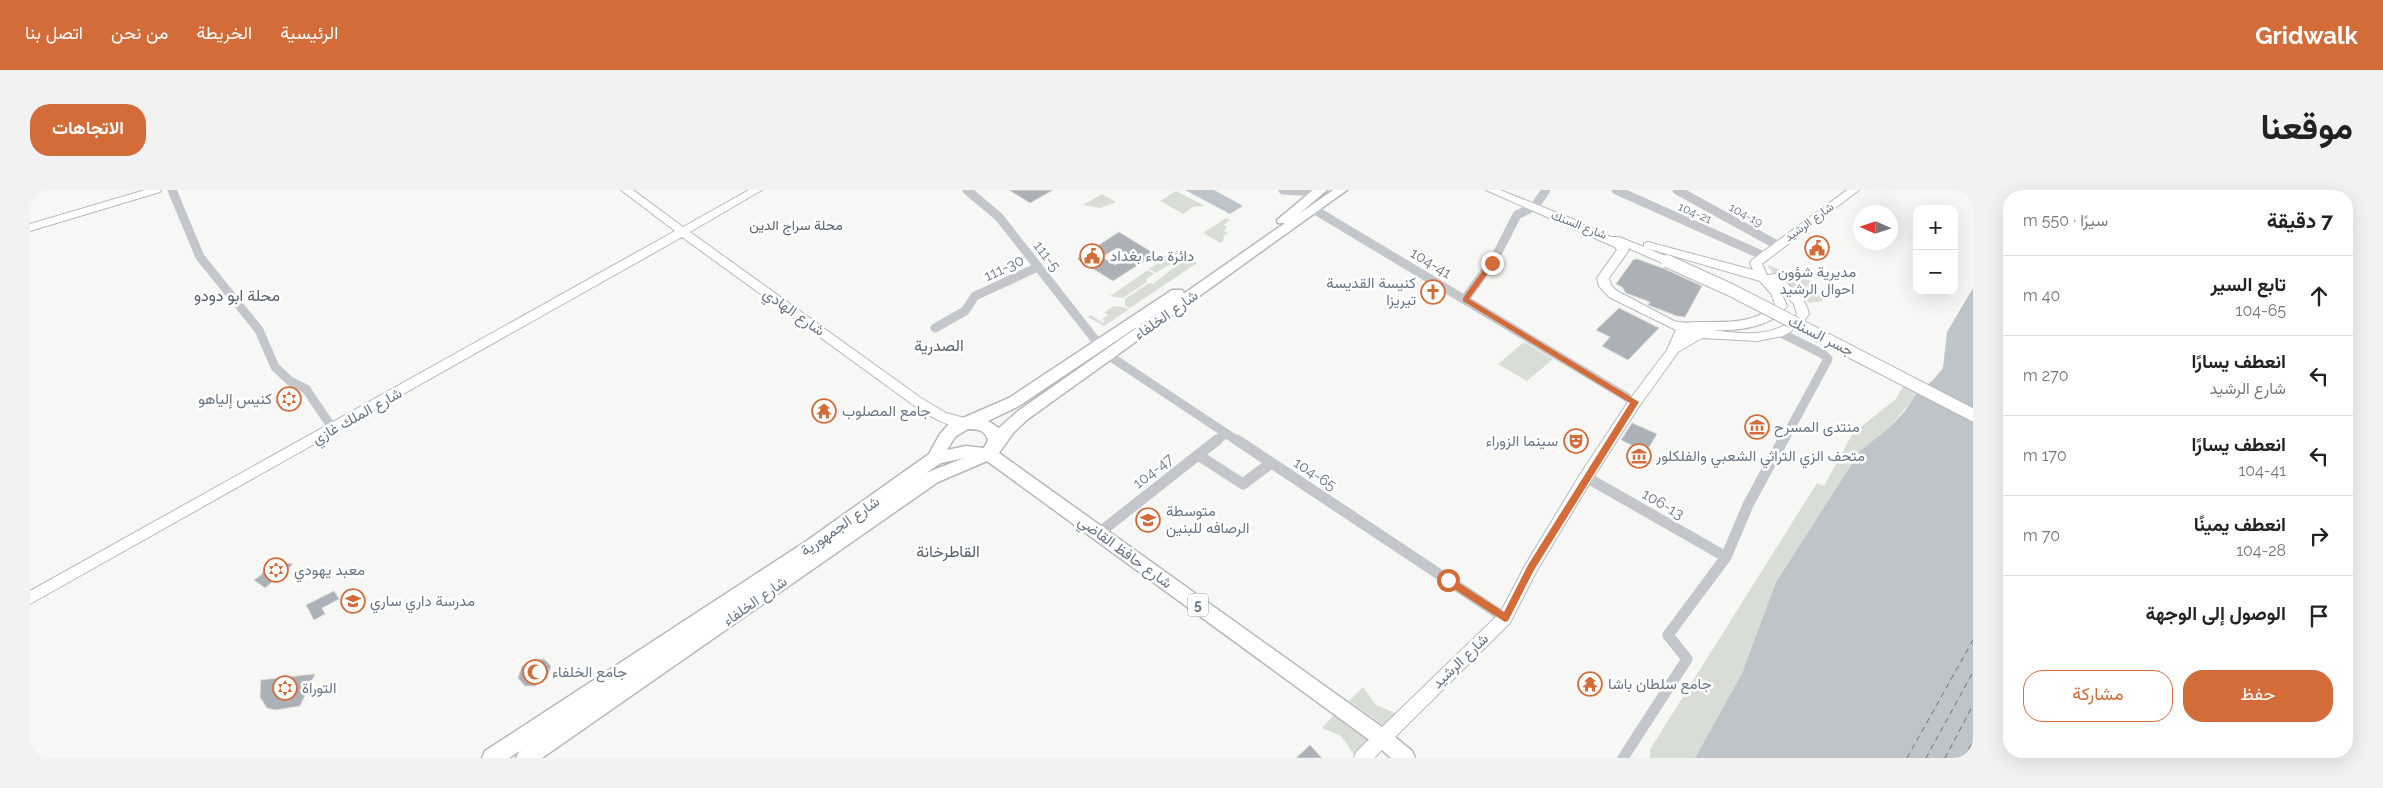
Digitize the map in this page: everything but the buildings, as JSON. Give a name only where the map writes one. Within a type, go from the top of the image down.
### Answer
[{"type":"main road","points":[[30,228],[156,190]]},
{"type":"main road","name":"شارع الهادي","points":[[626,190],[706,251],[947,420],[967,423]]},
{"type":"main road","name":"شارع الملك غازي","points":[[30,598],[757,190]]},
{"type":"main road","name":"شارع الخلفاء","points":[[936,458],[948,435],[955,428],[1014,402],[1104,350],[1315,210],[1341,190]]},
{"type":"main road","name":"شارع السنك","points":[[1491,190],[1641,243],[1669,258]]},
{"type":"main road","name":"شارع السنك","points":[[1508,190],[1569,221],[1650,253],[1669,258]]},
{"type":"main road","name":"شارع الرشيد","points":[[1675,346],[1704,330],[1742,326],[1770,316],[1781,306],[1758,270],[1760,260],[1777,245],[1854,190]]},
{"type":"main road","name":"شارع الخلفاء","points":[[526,758],[932,478],[992,449],[1000,437],[1019,419],[1104,350],[1290,215],[1319,191]]},
{"type":"main road","points":[[1569,221],[1622,247],[1623,253],[1604,275],[1605,286],[1622,300],[1683,329]]},
{"type":"main road","points":[[1641,243],[1734,268],[1779,284]]},
{"type":"main road","points":[[1650,253],[1630,256],[1610,280],[1611,286],[1625,298],[1670,319],[1704,330]]},
{"type":"main road","name":"جسر السنك","points":[[1669,258],[1751,295],[1973,409]]},
{"type":"main road","name":"جسر السنك","points":[[1669,258],[1973,415]]},
{"type":"main road","points":[[1734,268],[1760,260]]},
{"type":"main road","name":"شارع الرشيد","points":[[1362,758],[1505,618],[1531,568],[1586,477],[1635,402],[1675,346],[1683,329],[1757,337],[1779,332],[1793,326],[1803,314],[1800,302],[1779,284],[1764,268],[1760,260]]},
{"type":"main road","points":[[1664,321],[1676,334],[1675,346]]},
{"type":"main road","points":[[936,458],[992,449],[995,436],[990,429],[978,424],[967,423]]},
{"type":"main road","name":"شارع حافظ القاضي","points":[[992,449],[1099,533],[1382,738],[1405,758]]},
{"type":"main road","name":"شارع الجمهورية","points":[[492,758],[811,547],[936,458]]},
{"type":"street","points":[[172,190],[200,257],[259,330],[275,367],[290,381],[306,389],[333,429]]},
{"type":"street","name":"111-5","points":[[967,190],[999,217],[1104,350]]},
{"type":"street","points":[[1283,190],[1319,191]]},
{"type":"street","points":[[1465,299],[1496,256],[1517,215],[1535,205],[1545,190]]},
{"type":"street","name":"104-21","points":[[1616,190],[1760,260]]},
{"type":"street","name":"104-19","points":[[1677,190],[1777,245]]},
{"type":"street","name":"104-41","points":[[1315,210],[1635,402]]},
{"type":"street","name":"111-30","points":[[935,328],[969,309],[974,303],[975,296],[1038,267]]},
{"type":"street","points":[[1623,758],[1687,659],[1682,649],[1672,642],[1668,635],[1726,557],[1748,505],[1828,359],[1823,354],[1779,332]]},
{"type":"street","name":"104-65","points":[[1104,350],[1505,618]]},
{"type":"street","name":"104-47","points":[[1099,533],[1226,433]]},
{"type":"street","points":[[1198,455],[1243,484],[1271,463]]},
{"type":"street","name":"106-13","points":[[1586,477],[1726,557]]},
{"type":"shaded area","points":[[1185,190],[1214,190],[1243,206],[1230,214]]},
{"type":"shaded area","points":[[1176,191],[1205,206],[1193,207],[1183,214],[1160,201]]},
{"type":"shaded area","points":[[1102,194],[1116,202],[1100,208],[1083,205]]},
{"type":"shaded area","points":[[1226,218],[1230,220],[1223,225],[1227,227],[1224,231],[1228,233],[1223,236],[1224,240],[1221,243],[1203,233]]},
{"type":"shaded area","points":[[1177,251],[1186,256],[1156,273],[1149,269]]},
{"type":"shaded area","points":[[1187,257],[1197,263],[1130,308],[1125,306],[1125,299],[1149,283],[1153,284]]},
{"type":"shaded area","points":[[1769,265],[1791,275],[1793,274],[1811,281],[1807,286],[1820,295],[1823,301],[1810,303],[1776,276],[1768,267]]},
{"type":"shaded area","points":[[1148,270],[1154,274],[1146,279],[1147,282],[1123,298],[1110,296]]},
{"type":"shaded area","points":[[1973,288],[1973,758],[1695,758],[1742,673],[1776,582],[1860,451],[1890,427],[1904,412],[1918,392],[1933,380],[1943,368],[1947,332]]},
{"type":"shaded area","points":[[1113,306],[1129,309],[1104,326],[1088,317],[1091,315],[1103,323],[1105,321],[1102,319],[1108,315],[1104,313]]},
{"type":"shaded area","points":[[1524,342],[1553,359],[1527,381],[1498,364]]},
{"type":"shaded area","points":[[1903,386],[1917,394],[1890,427],[1860,451],[1776,582],[1742,673],[1695,758],[1650,758],[1650,750],[1654,743],[1817,483],[1824,486],[1853,433],[1896,399]]},
{"type":"shaded area","points":[[1363,687],[1376,705],[1395,713],[1383,725],[1349,701]]},
{"type":"shaded area","points":[[1334,715],[1368,740],[1354,755],[1341,736],[1322,728]]},
{"type":"ferry route","points":[[1907,758],[1973,640]]},
{"type":"ferry route","points":[[1926,758],[1973,672]]},
{"type":"ferry route","points":[[1945,758],[1973,705]]},
{"type":"ferry route","points":[[1964,758],[1973,741]]},
{"type":"place","name":"مديرية شؤون احوال الرشيد","points":[[1817,248]]},
{"type":"place","name":"دائرة ماء بغداد","points":[[1092,256]]},
{"type":"place","name":"كنيسة القديسة تيريزا","points":[[1433,292]]},
{"type":"place","name":"كنيس إلياهو","points":[[289,399]]},
{"type":"place","name":"جامع المصلوب","points":[[824,411]]},
{"type":"place","name":"منتدى المسرح","points":[[1757,427]]},
{"type":"place","name":"سينما الزوراء","points":[[1576,441]]},
{"type":"place","name":"متحف الزي التراثي الشعبي والفلكلور","points":[[1639,456]]},
{"type":"place","name":"متوسطة الرصافه للبنين","points":[[1148,520]]},
{"type":"place","name":"معبد يهودي","points":[[276,570]]},
{"type":"place","name":"مدرسة داري ساري","points":[[353,601]]},
{"type":"place","name":"جامع الخلفاء","points":[[535,672]]},
{"type":"place","name":"جامع سلطان باشا","points":[[1590,684]]},
{"type":"place","name":"التوراة","points":[[285,688]]},
{"type":"district","name":"محلة سراج الدين","points":[[796,225]]},
{"type":"district","name":"محلة ابو دودو","points":[[237,295]]},
{"type":"district","name":"الصدرية","points":[[939,345]]},
{"type":"district","name":"القاطرخانة","points":[[948,551]]},
{"type":"route","points":[[1448,580],[1505,618],[1531,568],[1586,477],[1635,402],[1465,299],[1492,263]]}]
